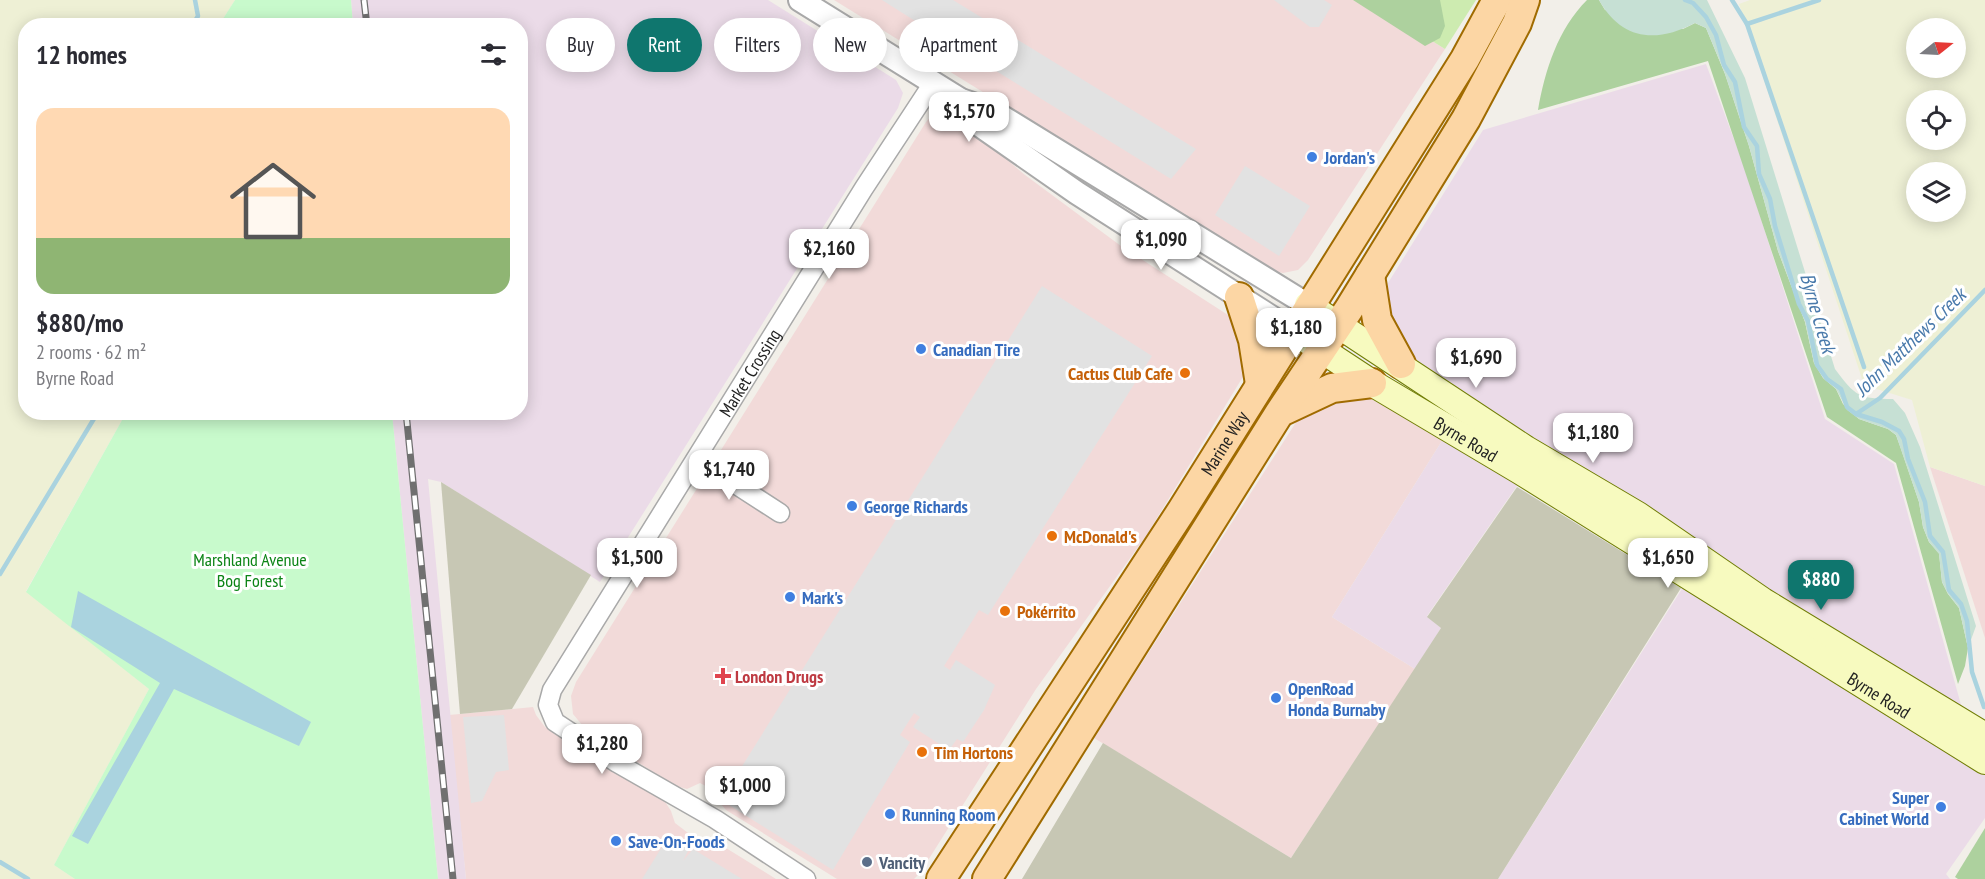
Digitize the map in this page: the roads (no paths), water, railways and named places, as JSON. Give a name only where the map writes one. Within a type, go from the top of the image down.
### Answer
[{"type":"main road","name":"Marine Way","points":[[941,879],[1182,510],[1308,305],[1465,59],[1497,0]]},
{"type":"main road","name":"Marine Way","points":[[987,879],[1280,412],[1339,325],[1466,119],[1516,23],[1525,0]]},
{"type":"main road","points":[[1370,275],[1377,320],[1401,364]]},
{"type":"main road","points":[[1239,297],[1253,340],[1260,384]]},
{"type":"main road","name":"Byrne Road","points":[[1308,305],[1401,364],[1526,449],[1638,515],[1762,601],[1985,736]]},
{"type":"main road","name":"Byrne Road","points":[[1293,331],[1372,383],[1530,477],[1985,761]]},
{"type":"main road","points":[[1280,412],[1332,388],[1372,383]]},
{"type":"street","name":"Byrne Road","points":[[800,0],[961,100],[991,110],[1308,305]]},
{"type":"street","name":"Market Crossing","points":[[806,879],[716,819],[617,763],[555,722],[548,705],[552,690],[698,460],[864,188],[933,83]]},
{"type":"street","name":"Byrne Road","points":[[961,100],[978,124],[1077,194],[1293,331]]},
{"type":"street","points":[[698,460],[780,513]]},
{"type":"water","points":[[78,591],[311,722],[299,746],[174,689],[88,844],[72,836],[160,683],[71,627]]},
{"type":"waterway","points":[[195,0],[197,18]]},
{"type":"waterway","name":"Byrne Creek","points":[[1685,0],[1693,3],[1706,17],[1716,35],[1724,65],[1735,82],[1744,127],[1757,146],[1759,174],[1770,199],[1775,226],[1799,304],[1808,321],[1817,365],[1827,379],[1841,389],[1847,407],[1856,414],[1882,422],[1899,431],[1904,439],[1908,459],[1925,502],[1930,536],[1943,552],[1949,590],[1961,604],[1967,621],[1972,672],[1984,707]]},
{"type":"waterway","points":[[1732,0],[1747,24],[1864,367]]},
{"type":"waterway","points":[[1747,24],[1819,0]]},
{"type":"waterway","name":"John Matthews Creek","points":[[1856,414],[1880,398],[1985,290]]},
{"type":"waterway","points":[[0,574],[93,420]]},
{"type":"waterway","points":[[0,862],[28,879]]},
{"type":"railway","points":[[364,0],[366,18]]},
{"type":"railway","points":[[407,420],[453,879]]},
{"type":"place","name":"Jordan's","points":[[1312,157]]},
{"type":"place","name":"Canadian Tire","points":[[921,349]]},
{"type":"place","name":"Cactus Club Cafe","points":[[1185,373]]},
{"type":"place","name":"George Richards","points":[[852,506]]},
{"type":"place","name":"McDonald's","points":[[1052,536]]},
{"type":"place","name":"Mark's","points":[[790,597]]},
{"type":"place","name":"Pokérrito","points":[[1005,611]]},
{"type":"place","name":"London Drugs","points":[[723,676]]},
{"type":"place","name":"OpenRoad Honda Burnaby","points":[[1276,698]]},
{"type":"place","name":"Tim Hortons","points":[[922,752]]},
{"type":"place","name":"Super Cabinet World","points":[[1941,807]]},
{"type":"place","name":"Running Room","points":[[890,814]]},
{"type":"place","name":"Save-On-Foods","points":[[616,841]]},
{"type":"place","name":"Vancity","points":[[867,862]]},
{"type":"park label","name":"Marshland Avenue Bog Forest","points":[[250,569]]}]
